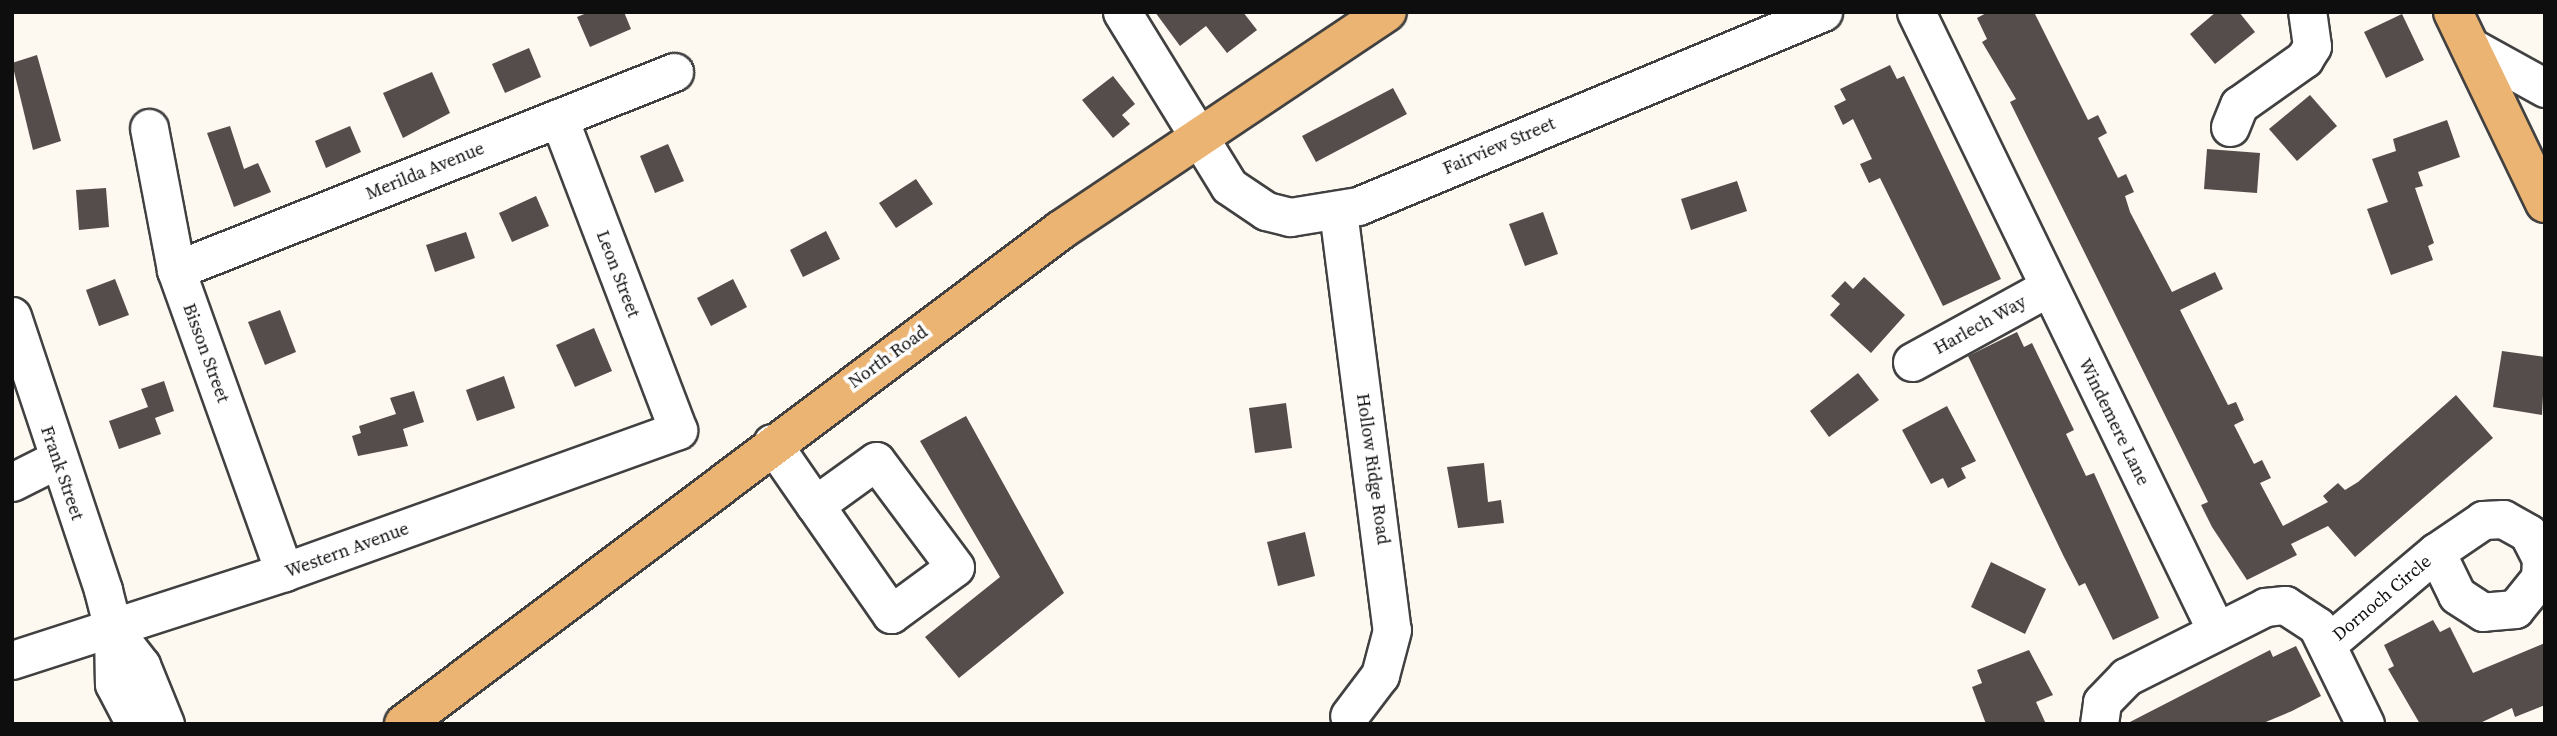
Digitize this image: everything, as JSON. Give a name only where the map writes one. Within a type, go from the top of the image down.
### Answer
[{"type":"main road","name":"North Road","points":[[404,724],[772,443],[1199,136],[1387,12]]},
{"type":"main road","points":[[2461,29],[2545,203]]},
{"type":"street","name":"Fairview Street","points":[[1122,12],[1228,186],[1247,202],[1290,216],[1338,211],[1823,12]]},
{"type":"street","name":"Windemere Lane","points":[[1916,12],[2216,630]]},
{"type":"street","points":[[2230,127],[2239,105],[2308,52],[2313,27],[2307,12]]},
{"type":"street","points":[[2461,29],[2545,88]]},
{"type":"street","name":"Merilda Avenue","points":[[177,270],[674,72]]},
{"type":"street","name":"Leon Street","points":[[559,118],[678,430]]},
{"type":"street","name":"Bisson Street","points":[[149,128],[177,270],[284,572]]},
{"type":"street","name":"Hollow Ridge Road","points":[[1338,211],[1392,630],[1380,675],[1349,716]]},
{"type":"street","name":"Harlech Way","points":[[1912,362],[2049,287]]},
{"type":"street","name":"Frank Street","points":[[12,316],[56,460],[113,629],[114,684],[135,724]]},
{"type":"street","name":"Western Avenue","points":[[12,660],[284,572],[678,430]]},
{"type":"street","points":[[772,443],[815,505]]},
{"type":"street","points":[[12,482],[56,460]]},
{"type":"street","name":"Dornoch Circle","points":[[2327,645],[2436,552]]},
{"type":"street","points":[[2099,724],[2112,687],[2216,630],[2265,607],[2285,605],[2303,612],[2327,645],[2365,724]]},
{"type":"street","name":"Frank Street","points":[[113,629],[141,665],[165,724]]},
{"type":"building","points":[[589,12],[624,12],[631,29],[590,47],[577,17]]},
{"type":"building","points":[[1155,12],[1243,12],[1257,30],[1227,53],[1206,26],[1180,46]]},
{"type":"building","points":[[1988,12],[2034,12],[2088,120],[2098,115],[2107,133],[2098,138],[2118,178],[2126,174],[2134,192],[2125,196],[2130,212],[2172,292],[2215,272],[2223,289],[2180,310],[2228,405],[2236,402],[2244,420],[2234,425],[2254,464],[2262,460],[2271,478],[2260,483],[2283,526],[2328,502],[2323,496],[2338,483],[2345,490],[2358,482],[2456,395],[2493,438],[2355,557],[2328,526],[2291,544],[2297,555],[2247,580],[2212,527],[2201,505],[2208,502],[2010,102],[2016,99],[1982,42],[1987,39],[1977,18]]},
{"type":"building","points":[[2216,12],[2239,12],[2255,32],[2215,64],[2190,34]]},
{"type":"building","points":[[2402,14],[2424,60],[2386,78],[2364,32]]},
{"type":"building","points":[[529,48],[541,77],[505,93],[492,64]]},
{"type":"building","points":[[37,55],[61,141],[33,150],[12,63]]},
{"type":"building","points":[[1890,65],[1897,79],[1904,76],[2001,279],[1943,306],[1880,178],[1869,183],[1860,164],[1872,159],[1853,119],[1843,125],[1834,106],[1846,100],[1840,89]]},
{"type":"building","points":[[432,72],[450,113],[403,138],[383,93]]},
{"type":"building","points":[[1113,76],[1135,104],[1122,115],[1130,124],[1113,138],[1082,100]]},
{"type":"building","points":[[1393,88],[1407,114],[1316,162],[1302,136]]},
{"type":"building","points":[[2310,95],[2337,126],[2297,161],[2269,129]]},
{"type":"building","points":[[2447,120],[2460,157],[2418,172],[2423,186],[2415,188],[2434,243],[2428,246],[2433,260],[2391,275],[2367,209],[2388,202],[2372,159],[2396,151],[2393,139]]},
{"type":"building","points":[[230,126],[244,169],[258,163],[271,192],[234,207],[207,133]]},
{"type":"building","points":[[350,126],[361,152],[326,168],[315,141]]},
{"type":"building","points":[[668,144],[684,181],[655,193],[640,156]]},
{"type":"building","points":[[2207,149],[2260,153],[2257,193],[2204,189]]},
{"type":"building","points":[[916,179],[933,204],[896,228],[879,203]]},
{"type":"building","points":[[1737,181],[1747,211],[1691,230],[1681,199]]},
{"type":"building","points":[[106,188],[109,227],[79,230],[76,190]]},
{"type":"building","points":[[536,196],[549,226],[512,242],[499,213]]},
{"type":"building","points":[[1543,212],[1558,254],[1525,266],[1509,224]]},
{"type":"building","points":[[826,231],[840,259],[803,277],[790,250]]},
{"type":"building","points":[[466,232],[475,258],[435,272],[426,245]]},
{"type":"building","points":[[1864,277],[1905,315],[1871,353],[1830,315],[1840,304],[1831,296],[1845,281],[1853,289]]},
{"type":"building","points":[[115,279],[129,315],[99,326],[86,290]]},
{"type":"building","points":[[733,279],[747,307],[711,326],[697,298]]},
{"type":"building","points":[[280,310],[296,352],[265,365],[248,322]]},
{"type":"building","points":[[594,328],[612,371],[575,387],[556,345]]},
{"type":"building","points":[[2017,332],[2024,347],[2032,343],[2074,430],[2066,434],[2086,476],[2094,473],[2159,618],[2113,640],[2085,583],[2079,586],[2063,555],[1968,356]]},
{"type":"building","points":[[2502,351],[2545,357],[2542,415],[2493,407]]},
{"type":"building","points":[[1858,373],[1879,400],[1829,437],[1810,411]]},
{"type":"building","points":[[504,376],[515,408],[477,421],[466,390]]},
{"type":"building","points":[[164,381],[174,411],[155,418],[161,434],[119,449],[109,421],[148,407],[141,389]]},
{"type":"building","points":[[414,391],[424,422],[403,429],[408,446],[358,456],[352,436],[361,433],[359,426],[396,414],[390,398]]},
{"type":"building","points":[[1286,403],[1292,448],[1255,453],[1249,408]]},
{"type":"building","points":[[1947,406],[1976,461],[1961,468],[1966,478],[1948,488],[1943,478],[1931,484],[1902,430]]},
{"type":"building","points":[[966,416],[1064,593],[959,678],[925,637],[1000,577],[920,441]]},
{"type":"building","points":[[1484,463],[1488,502],[1501,500],[1504,523],[1458,528],[1447,467]]},
{"type":"building","points":[[1305,532],[1315,576],[1278,586],[1267,542]]},
{"type":"building","points":[[1991,562],[2046,589],[2025,634],[1971,607]]},
{"type":"building","points":[[2433,620],[2440,632],[2450,627],[2473,673],[2545,643],[2545,705],[2515,717],[2512,708],[2478,724],[2420,724],[2388,669],[2394,666],[2384,645]]},
{"type":"building","points":[[2296,646],[2321,696],[2292,711],[2261,724],[2126,724],[2270,650],[2273,657]]},
{"type":"building","points":[[2029,650],[2053,695],[2036,702],[2046,724],[1986,724],[1972,687],[1982,683],[1977,670]]}]
